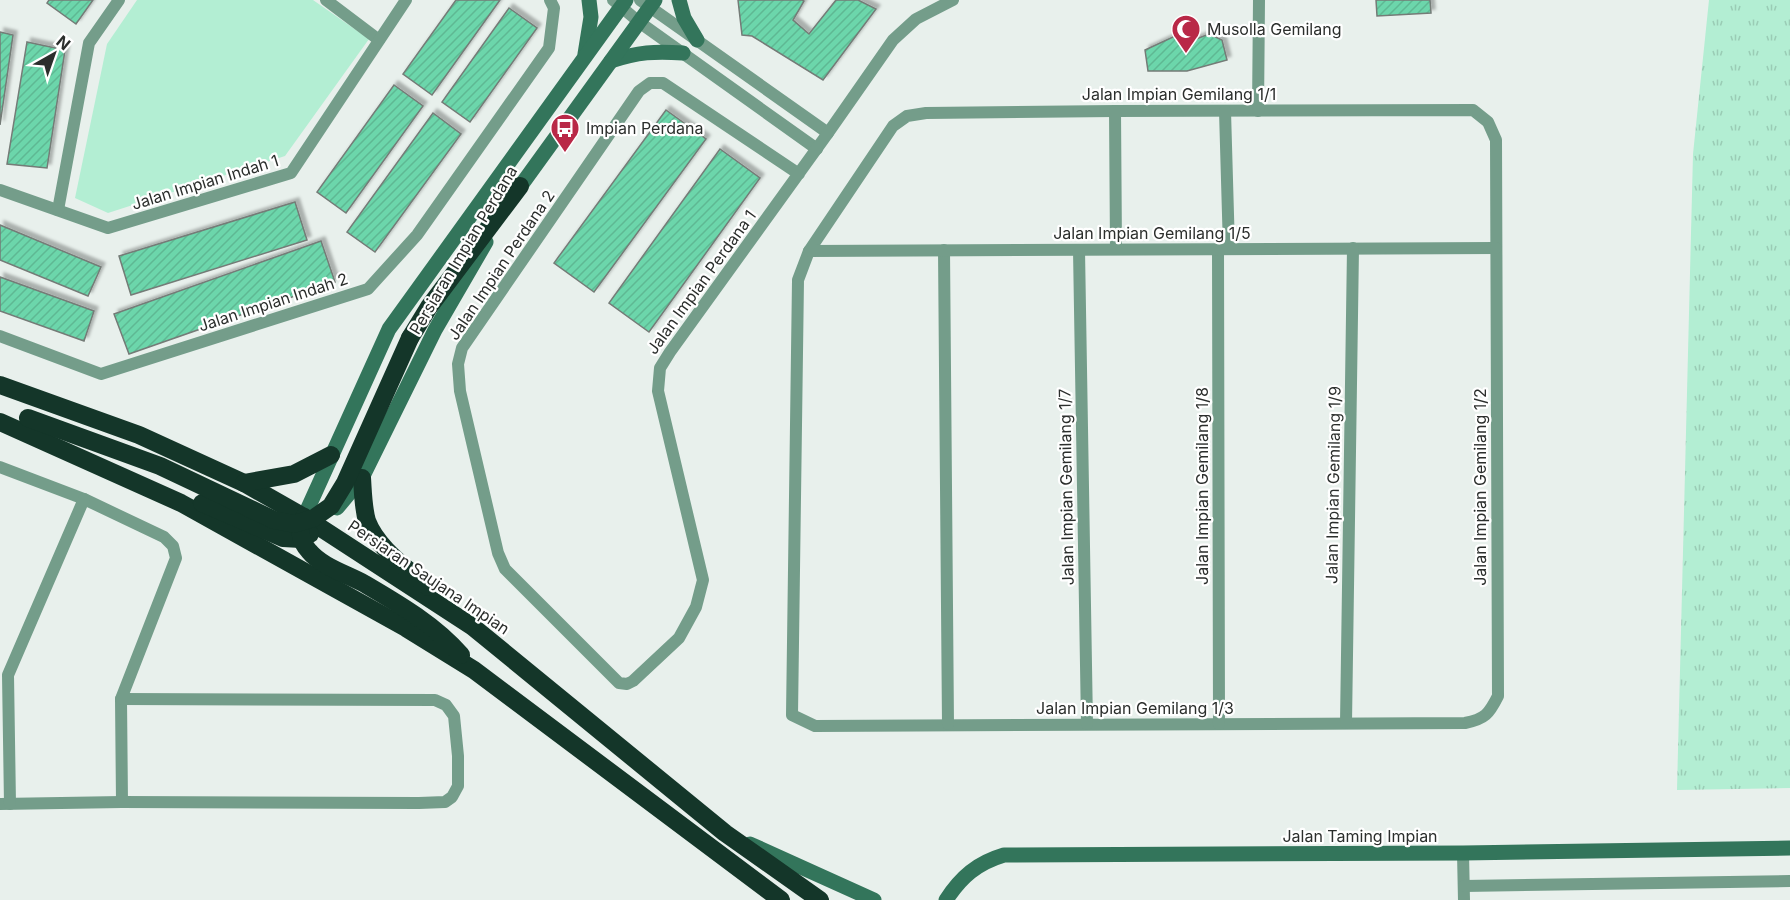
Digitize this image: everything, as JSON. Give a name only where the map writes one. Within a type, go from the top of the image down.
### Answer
[{"type":"highway","points":[[0,411],[28,418],[160,466],[274,520],[294,524],[314,518],[331,506],[345,483],[410,338],[429,308],[520,186]]},
{"type":"highway","name":"Persiaran Saujana Impian","points":[[0,384],[139,435],[244,483],[310,521],[473,627],[725,833],[820,900]]},
{"type":"highway","points":[[0,422],[181,503],[406,628],[474,670],[781,900]]},
{"type":"highway","points":[[244,483],[294,474],[331,455]]},
{"type":"highway","points":[[362,478],[363,500],[368,521],[377,538],[473,627]]},
{"type":"highway","points":[[181,503],[202,503],[283,538],[301,539]]},
{"type":"highway","points":[[310,521],[299,532],[309,551],[430,625],[447,638],[474,670]]},
{"type":"street","points":[[58,210],[89,44],[119,0]]},
{"type":"street","points":[[326,0],[379,40]]},
{"type":"street","name":"Jalan Impian Indah 1","points":[[0,190],[108,228],[291,173],[406,0]]},
{"type":"street","points":[[585,57],[591,17],[590,0]]},
{"type":"street","points":[[679,0],[684,18],[697,40]]},
{"type":"street","name":"Jalan Impian Perdana 1","points":[[679,638],[696,607],[703,580],[658,391],[660,368],[894,40],[916,19],[953,0]]},
{"type":"street","points":[[1258,111],[1259,0]]},
{"type":"street","points":[[648,2],[828,134]]},
{"type":"street","name":"Persiaran Impian Perdana","points":[[310,521],[337,507],[362,478],[435,330],[520,186],[639,22],[648,2]]},
{"type":"street","points":[[620,3],[639,22],[817,149]]},
{"type":"street","name":"Persiaran Impian Perdana","points":[[310,521],[331,455],[389,329],[585,57],[620,3]]},
{"type":"street","name":"Jalan Impian Indah 2","points":[[0,336],[101,374],[368,289],[417,235],[549,48],[552,4]]},
{"type":"street","points":[[611,61],[635,53],[683,53]]},
{"type":"street","name":"Jalan Impian Perdana 2","points":[[679,638],[633,681],[627,684],[619,683],[505,569],[498,553],[460,391],[459,364],[462,348],[639,91],[650,83],[663,83],[799,174]]},
{"type":"street","name":"Jalan Impian Gemilang 1/1","points":[[792,715],[798,280],[809,251],[893,126],[907,116],[926,113],[1473,110],[1488,122],[1496,140],[1496,248]]},
{"type":"street","points":[[1115,111],[1116,249]]},
{"type":"street","name":"Jalan Impian Gemilang 1/8","points":[[1219,724],[1225,111]]},
{"type":"street","name":"Jalan Impian Gemilang 1/9","points":[[1346,723],[1353,248]]},
{"type":"street","name":"Jalan Impian Gemilang 1/5","points":[[809,251],[1496,248]]},
{"type":"street","name":"Jalan Impian Gemilang 1/2","points":[[1479,720],[1491,710],[1498,696],[1496,248]]},
{"type":"street","points":[[944,250],[948,724]]},
{"type":"street","name":"Jalan Impian Gemilang 1/7","points":[[1079,250],[1087,724]]},
{"type":"street","points":[[0,467],[84,499],[165,537],[173,546],[176,558],[122,699],[122,802]]},
{"type":"street","points":[[84,499],[8,675],[5,804],[445,802],[458,786],[454,716],[446,705],[435,700],[122,699]]},
{"type":"street","name":"Jalan Impian Gemilang 1/3","points":[[792,715],[815,726],[1465,723],[1479,720]]},
{"type":"street","points":[[725,833],[874,900]]},
{"type":"street","name":"Jalan Taming Impian","points":[[945,900],[967,874],[985,860],[1004,855],[1463,853],[1790,848]]},
{"type":"street","points":[[1463,853],[1464,900]]},
{"type":"street","points":[[1464,886],[1790,881]]},
{"type":"green space","points":[[137,0],[313,0],[369,39],[285,156],[108,213],[75,198],[107,44]]},
{"type":"green space","points":[[1709,0],[1790,0],[1790,788],[1677,790],[1693,154]]},
{"type":"building","points":[[49,0],[93,0],[76,24],[47,3]]},
{"type":"building","points":[[456,0],[500,0],[432,95],[403,74]]},
{"type":"building","points":[[738,0],[802,0],[804,1],[793,20],[809,34],[836,0],[858,0],[876,9],[823,80],[752,36],[742,35]]},
{"type":"building","points":[[1376,0],[1430,0],[1431,13],[1377,16]]},
{"type":"building","points":[[509,8],[537,28],[470,122],[442,102]]},
{"type":"building","name":"Musolla Gemilang","points":[[1188,30],[1191,41],[1209,34],[1222,40],[1227,60],[1187,71],[1148,71],[1145,50]]},
{"type":"building","points":[[0,32],[13,35],[0,125]]},
{"type":"building","points":[[27,42],[65,50],[47,168],[7,164]]},
{"type":"building","points":[[394,85],[423,106],[346,213],[317,192]]},
{"type":"building","points":[[666,110],[706,139],[594,292],[554,263]]},
{"type":"building","points":[[433,113],[461,134],[375,252],[347,232]]},
{"type":"building","points":[[720,149],[760,178],[649,332],[609,303]]},
{"type":"building","points":[[295,202],[307,240],[131,295],[119,256]]},
{"type":"building","points":[[0,225],[101,267],[88,296],[0,260]]},
{"type":"building","points":[[321,241],[335,282],[129,354],[114,314]]},
{"type":"building","points":[[0,277],[94,311],[84,341],[0,311]]},
{"type":"place","name":"Musolla Gemilang","points":[[1186,54]]},
{"type":"place","name":"Impian Perdana","points":[[565,154]]}]
